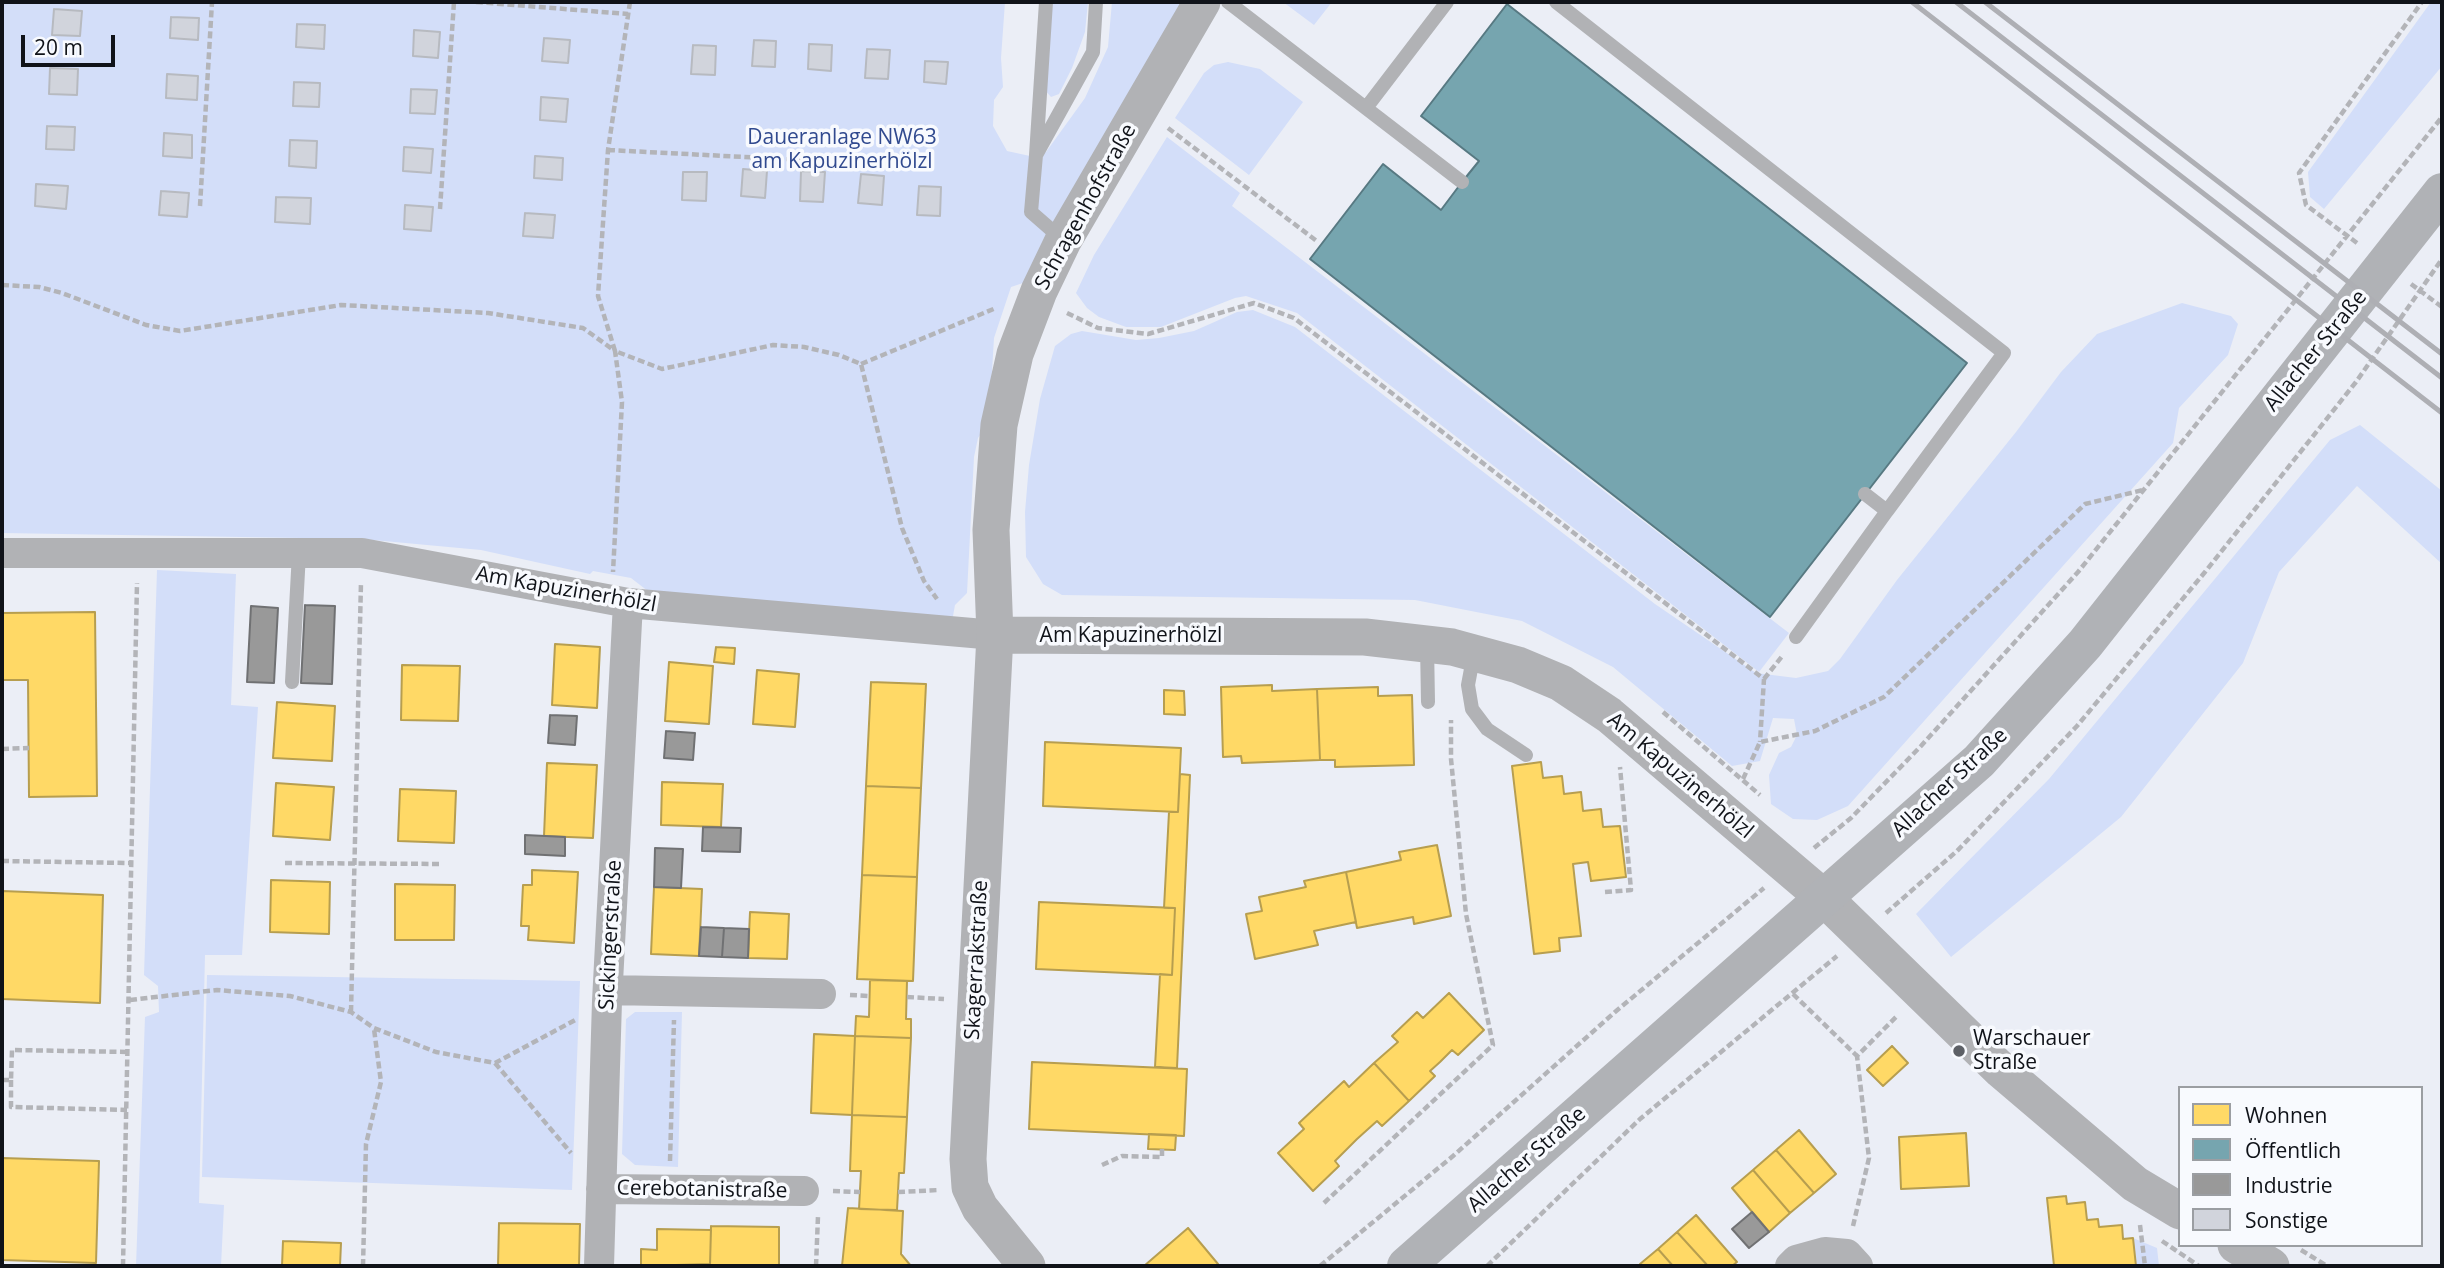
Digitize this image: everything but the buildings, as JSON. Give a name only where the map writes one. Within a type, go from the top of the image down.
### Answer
[{"type":"main road","name":"Allacher Straße","points":[[1406,1266],[1783,911],[1867,858],[1979,761],[2085,644],[2280,395],[2401,261],[2442,192]]},
{"type":"street","name":"Schragenhofstraße","points":[[995,635],[991,530],[999,425],[1015,354],[1039,291],[1063,241],[1202,2]]},
{"type":"street","name":"Am Kapuzinerhölzl","points":[[2,553],[362,553],[614,601],[995,635],[1365,637],[1427,644],[1518,665],[1561,683],[1624,728],[1822,897],[2001,1070],[2135,1184],[2178,1210]]},
{"type":"street","name":"Sickingerstraße","points":[[599,1266],[608,995],[614,601]]},
{"type":"street","name":"Skagerrakstraße","points":[[995,635],[968,1159],[971,1187],[980,1208],[1027,1266]]},
{"type":"street","points":[[608,995],[675,991],[821,994]]},
{"type":"street","name":"Cerebotanistraße","points":[[601,1189],[811,1197]]},
{"type":"street","points":[[2239,1247],[2271,1266]]},
{"type":"street","points":[[1790,1266],[1796,1260],[1825,1252],[1852,1260]]},
{"type":"lane","points":[[1046,2],[1031,212],[1063,241]]},
{"type":"lane","points":[[1036,155],[1093,52],[1096,2]]},
{"type":"lane","points":[[1228,2],[1462,182]]},
{"type":"lane","points":[[1366,108],[1447,2]]},
{"type":"lane","points":[[1556,2],[2004,353],[1796,637]]},
{"type":"lane","points":[[1865,494],[1887,511]]},
{"type":"lane","points":[[292,682],[299,553]]},
{"type":"lane","points":[[1427,644],[1428,702]]},
{"type":"lane","points":[[1474,653],[1468,685],[1472,709],[1487,729],[1526,755]]},
{"type":"path","points":[[200,206],[212,2]]},
{"type":"path","points":[[440,209],[454,2]]},
{"type":"path","points":[[475,2],[628,13]]},
{"type":"path","points":[[614,601],[613,573],[622,402],[615,351],[598,296],[608,150],[630,2]]},
{"type":"path","points":[[2358,244],[2306,205],[2299,173],[2421,2]]},
{"type":"path","points":[[1142,108],[1318,242]]},
{"type":"path","name":"Allacher Straße","points":[[1843,825],[1921,746],[2078,572],[2442,117]]},
{"type":"path","points":[[608,150],[901,164]]},
{"type":"path","points":[[1900,901],[1957,851],[2077,726],[2205,572],[2328,417],[2442,259]]},
{"type":"path","points":[[2401,261],[2442,307]]},
{"type":"path","points":[[2,285],[39,287],[146,325],[180,331],[341,305],[488,313],[583,328],[615,351],[662,369],[773,345],[804,347],[839,355],[861,364],[1039,291],[1071,316],[1098,328],[1148,334],[1254,303],[1294,318],[1765,679]]},
{"type":"path","points":[[861,364],[902,528],[924,581],[943,607]]},
{"type":"path","points":[[1760,742],[1815,731],[1884,697],[2085,504],[2144,489]]},
{"type":"path","points":[[123,1266],[137,551]]},
{"type":"path","points":[[351,1012],[362,553]]},
{"type":"path","points":[[1718,808],[1744,778],[1760,742],[1765,679],[1796,637]]},
{"type":"path","points":[[1652,704],[1744,778],[1762,797]]},
{"type":"path","points":[[1324,1203],[1493,1045],[1466,914],[1451,759],[1451,709]]},
{"type":"path","points":[[1605,892],[1631,890],[1619,776],[1624,728]]},
{"type":"path","points":[[2,749],[29,748]]},
{"type":"path","points":[[1808,844],[1817,853]]},
{"type":"path","points":[[2,861],[131,863]]},
{"type":"path","points":[[285,863],[442,864]]},
{"type":"path","points":[[1765,886],[1783,911]]},
{"type":"path","points":[[1320,1266],[1454,1156],[1615,1012],[1756,895]]},
{"type":"path","points":[[1875,909],[1885,919]]},
{"type":"path","points":[[1836,952],[1847,961]]},
{"type":"path","points":[[1490,1265],[1640,1119],[1829,963]]},
{"type":"path","points":[[130,1000],[217,990],[290,996],[351,1012],[374,1028],[436,1052],[495,1063],[601,1189]]},
{"type":"path","points":[[669,1190],[675,991]]},
{"type":"path","points":[[1793,994],[1857,1056],[1869,1158],[1852,1260]]},
{"type":"path","points":[[1857,1056],[1920,994]]},
{"type":"path","points":[[495,1063],[608,995]]},
{"type":"path","points":[[363,1266],[366,1144],[381,1082],[374,1028]]},
{"type":"path","points":[[127,1110],[11,1107],[11,1080],[12,1050],[128,1052]]},
{"type":"path","points":[[2,1080],[11,1080]]},
{"type":"path","points":[[1102,1165],[1122,1156],[1162,1157],[1162,1149]]},
{"type":"path","points":[[811,1197],[816,1266]]},
{"type":"path","points":[[2296,1247],[2327,1266]]},
{"type":"green space","name":"Daueranlage NW63 am Kapuzinerhölzl","points":[[2,2],[1005,2],[1001,58],[1003,87],[994,100],[993,126],[1007,151],[1030,156],[1046,152],[1085,98],[1108,47],[1112,2],[1186,2],[1023,283],[1011,287],[994,338],[989,422],[978,438],[974,457],[967,593],[955,605],[951,627],[653,595],[631,578],[593,571],[590,574],[481,550],[362,539],[2,533]]},
{"type":"green space","points":[[1050,2],[1088,2],[1085,32],[1072,68],[1059,94],[1051,97],[1044,89]]},
{"type":"green space","points":[[1283,2],[1332,2],[1314,25]]},
{"type":"green space","points":[[2431,2],[2442,2],[2442,66],[2324,209],[2310,197],[2308,172]]},
{"type":"green space","points":[[1228,62],[1260,69],[1303,102],[1249,175],[1175,118],[1204,73],[1214,65]]},
{"type":"green space","points":[[1167,137],[1240,193],[1232,206],[1789,633],[1759,672],[1297,313],[1246,296],[1161,327],[1126,327],[1099,317],[1087,308],[1076,293],[1094,255]]},
{"type":"green space","points":[[2182,303],[2231,316],[2238,324],[2228,355],[2179,408],[2173,443],[1848,806],[1817,820],[1793,819],[1771,804],[1769,775],[1779,753],[1791,747],[1797,735],[1794,719],[1773,718],[1760,761],[1732,766],[1613,667],[1522,621],[1415,600],[1062,595],[1043,584],[1026,557],[1025,512],[1029,465],[1040,399],[1055,346],[1071,334],[1082,331],[1136,340],[1159,338],[1194,331],[1237,312],[1253,310],[1295,327],[1655,604],[1756,673],[1796,678],[1828,671],[2061,372],[2097,334]]},
{"type":"green space","points":[[2360,425],[2442,491],[2442,564],[2357,486],[2279,572],[2243,663],[2121,817],[1951,957],[1916,914],[2049,779],[2330,440]]},
{"type":"green space","points":[[157,570],[236,574],[231,705],[258,707],[242,955],[205,955],[199,1203],[224,1205],[221,1266],[136,1266],[145,1017],[159,1012],[158,986],[144,975]]},
{"type":"green space","points":[[207,975],[580,981],[572,1190],[202,1177]]},
{"type":"green space","points":[[635,1012],[682,1012],[678,1167],[635,1165],[622,1154],[626,1019]]},
{"type":"green space","points":[[2133,1238],[2157,1248],[2159,1266],[2136,1266]]},
{"type":"railway","points":[[1912,2],[2442,413]]},
{"type":"railway","points":[[1956,2],[2442,378]]},
{"type":"railway","points":[[1985,2],[2442,354]]},
{"type":"place","name":"Warschauer Straße","points":[[1959,1051]]}]
